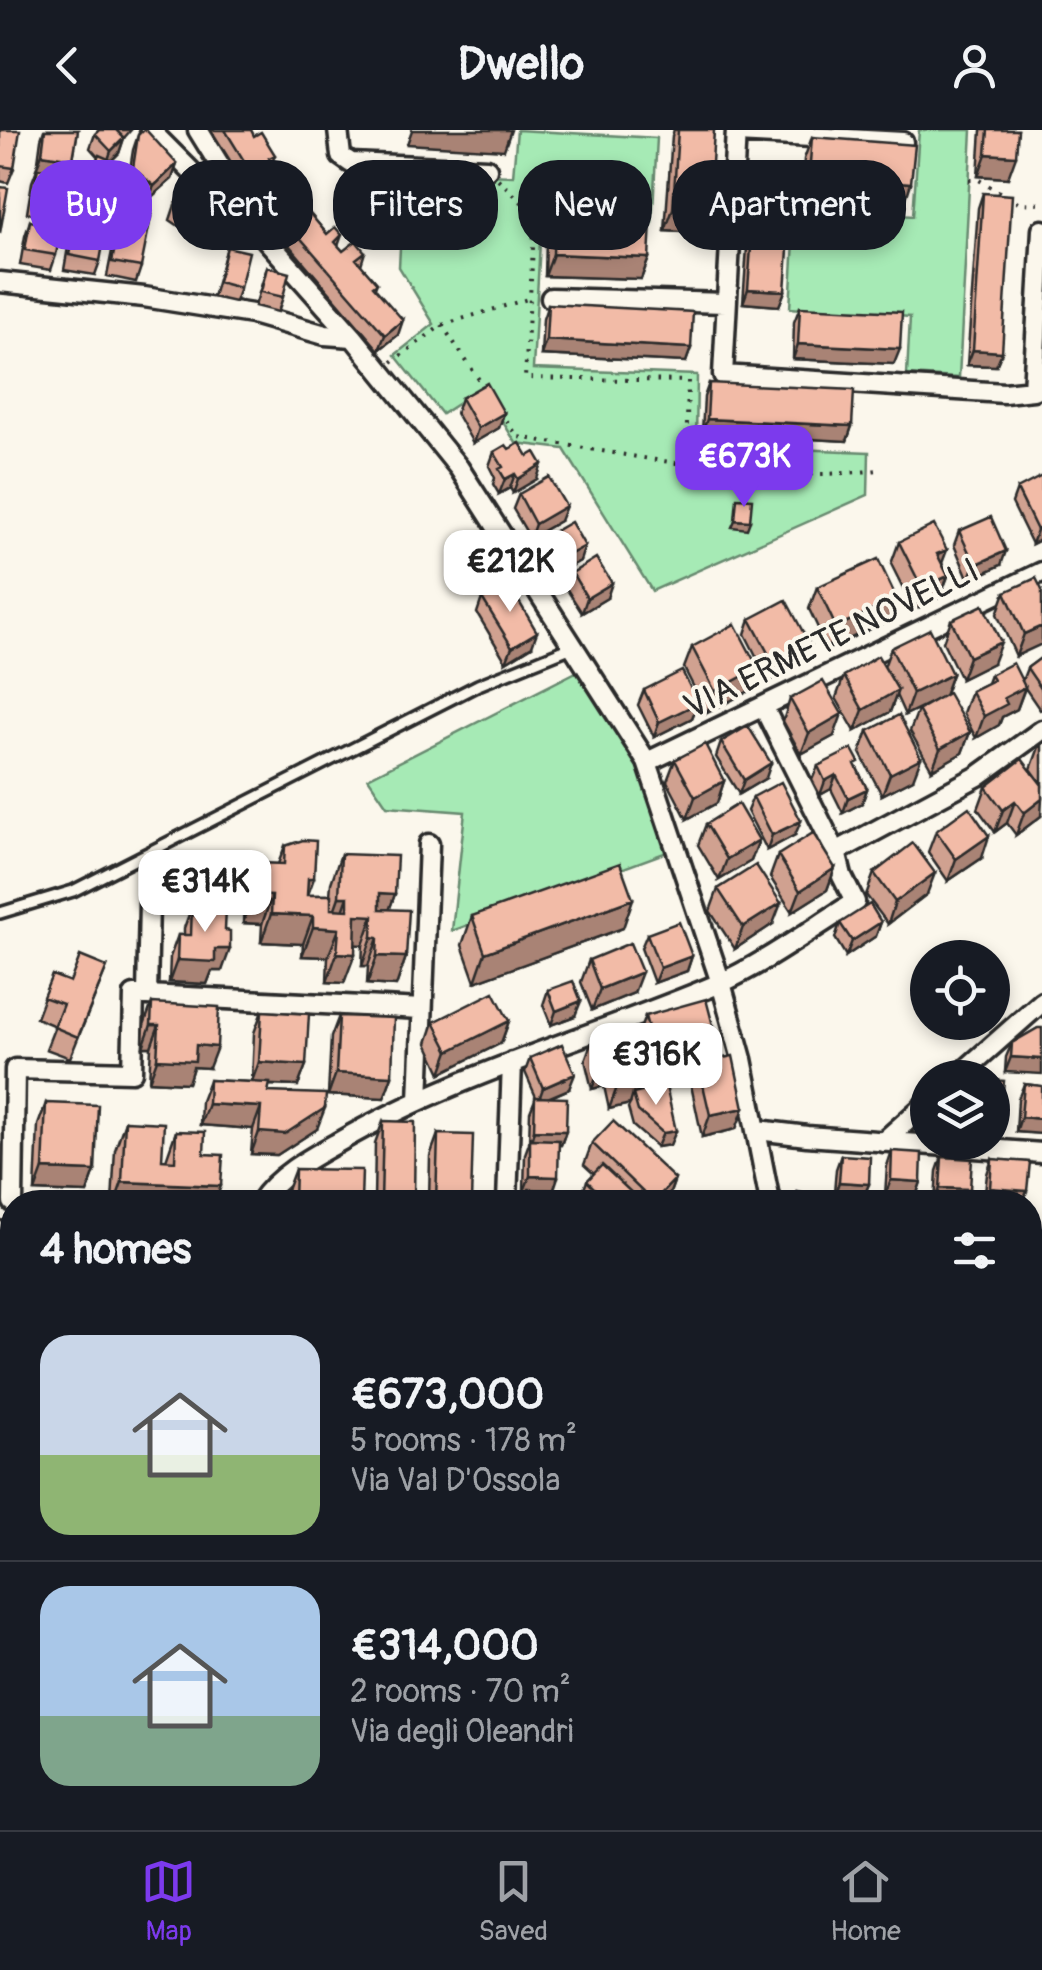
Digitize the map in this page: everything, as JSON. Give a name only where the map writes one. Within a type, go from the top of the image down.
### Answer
[{"type":"street","points":[[150,130],[180,160]]},
{"type":"street","points":[[198,130],[217,160]]},
{"type":"street","points":[[903,142],[736,132],[723,375],[1004,392],[1038,388],[1042,230]]},
{"type":"street","points":[[338,136],[341,156],[346,160]]},
{"type":"street","points":[[276,250],[353,336],[459,468],[647,762],[721,983],[758,1130],[768,1190]]},
{"type":"street","points":[[0,282],[252,314],[325,335],[353,336]]},
{"type":"street","points":[[552,298],[726,303]]},
{"type":"street","name":"VIA ERMETE NOVELLI","points":[[647,762],[1042,572]]},
{"type":"street","points":[[267,1190],[313,1157],[419,1101],[721,983],[855,902],[836,852],[764,708]]},
{"type":"street","points":[[836,852],[978,776],[1042,730]]},
{"type":"street","points":[[419,1101],[429,844]]},
{"type":"street","points":[[147,995],[149,903]]},
{"type":"street","points":[[13,1190],[16,1070],[132,1072],[134,994],[422,1009]]},
{"type":"street","points":[[976,1060],[1042,1002]]},
{"type":"street","points":[[507,1190],[512,1062]]},
{"type":"street","points":[[883,1142],[910,1118]]},
{"type":"street","points":[[758,1130],[1042,1153]]},
{"type":"lane","points":[[0,913],[73,891],[478,685],[572,647]]},
{"type":"path","points":[[498,179],[535,214],[525,378],[688,381],[686,464]]},
{"type":"path","points":[[969,180],[979,180],[1018,203],[1042,204]]},
{"type":"path","points":[[380,371],[442,325],[530,298],[552,298]]},
{"type":"path","points":[[442,325],[486,389]]},
{"type":"path","points":[[496,405],[518,437],[686,464],[770,472],[855,472],[878,470],[881,465]]},
{"type":"green space","points":[[517,130],[657,138],[652,226],[652,160],[518,160],[518,250],[540,250],[533,369],[697,375],[696,445],[869,452],[868,495],[652,591],[564,449],[516,443],[482,388],[442,414],[395,355],[434,324],[399,267],[400,250],[498,250],[498,175],[513,176]]},
{"type":"green space","points":[[919,130],[972,130],[959,378],[907,375],[910,317],[790,308],[793,250],[906,250],[906,216],[913,216]]},
{"type":"green space","points":[[578,671],[643,765],[670,851],[452,931],[465,812],[387,806],[368,778]]},
{"type":"building","points":[[0,130],[20,130],[14,168],[0,166]]},
{"type":"building","points":[[45,130],[78,130],[73,159],[42,154]]},
{"type":"building","points":[[99,130],[116,130],[124,138],[111,151],[95,134]]},
{"type":"building","points":[[146,130],[173,160],[172,169],[154,186],[152,160],[134,160],[138,135]]},
{"type":"building","points":[[225,130],[251,130],[254,136],[261,132],[275,155],[270,160],[243,160]]},
{"type":"building","points":[[678,130],[714,130],[712,160],[676,160]]},
{"type":"building","points":[[988,130],[1018,130],[1016,156],[986,154]]},
{"type":"building","points":[[812,137],[915,145],[911,183],[906,183],[906,160],[810,160]]},
{"type":"building","points":[[0,187],[8,188],[0,233]]},
{"type":"building","points":[[983,193],[1012,195],[1002,352],[973,350]]},
{"type":"building","points":[[313,217],[327,234],[333,229],[333,250],[365,252],[356,259],[377,283],[373,286],[403,320],[385,335],[311,250]]},
{"type":"building","points":[[30,221],[30,250],[57,250],[56,255],[25,250]]},
{"type":"building","points":[[70,250],[102,250],[100,261],[69,255]]},
{"type":"building","points":[[114,250],[144,250],[141,267],[112,262]]},
{"type":"building","points":[[226,250],[249,252],[240,288],[218,282]]},
{"type":"building","points":[[553,250],[649,250],[649,258],[553,254]]},
{"type":"building","points":[[751,250],[788,250],[785,291],[748,289]]},
{"type":"building","points":[[267,267],[289,273],[283,297],[261,292]]},
{"type":"building","points":[[548,304],[693,312],[691,348],[546,340]]},
{"type":"building","points":[[800,307],[902,312],[900,349],[798,344]]},
{"type":"building","points":[[487,383],[504,413],[478,428],[461,398]]},
{"type":"building","points":[[709,383],[854,390],[852,426],[707,419]]},
{"type":"building","points":[[520,443],[528,456],[535,452],[542,464],[518,479],[515,474],[505,479],[494,452]]},
{"type":"building","points":[[1042,476],[1042,527],[1037,530],[1017,489]]},
{"type":"building","points":[[549,477],[566,506],[535,524],[519,494]]},
{"type":"building","points":[[737,498],[752,499],[750,521],[735,520]]},
{"type":"building","points":[[991,517],[1006,551],[975,565],[959,531]]},
{"type":"building","points":[[571,522],[585,546],[558,561],[545,537]]},
{"type":"building","points":[[934,525],[947,550],[937,554],[948,576],[922,588],[899,542]]},
{"type":"building","points":[[596,558],[612,583],[587,598],[572,573]]},
{"type":"building","points":[[878,559],[897,599],[836,627],[817,587]]},
{"type":"building","points":[[1036,578],[1042,590],[1042,626],[1024,634],[1005,592]]},
{"type":"building","points":[[508,583],[537,632],[512,647],[482,598]]},
{"type":"building","points":[[786,600],[811,647],[775,666],[750,619]]},
{"type":"building","points":[[983,605],[1001,642],[969,657],[951,620]]},
{"type":"building","points":[[735,624],[758,668],[715,691],[692,647]]},
{"type":"building","points":[[930,629],[952,674],[913,693],[891,648]]},
{"type":"building","points":[[878,656],[898,690],[863,710],[844,676]]},
{"type":"building","points":[[1042,657],[1042,690],[1027,668]]},
{"type":"building","points":[[1013,663],[1025,687],[1004,698],[1007,704],[984,716],[971,691],[993,680],[990,675]]},
{"type":"building","points":[[682,671],[698,703],[659,722],[644,690]]},
{"type":"building","points":[[823,681],[842,714],[809,733],[790,699]]},
{"type":"building","points":[[948,693],[970,732],[940,749],[918,710]]},
{"type":"building","points":[[899,715],[921,758],[890,774],[868,731]]},
{"type":"building","points":[[748,726],[771,763],[744,780],[721,742]]},
{"type":"building","points":[[705,744],[724,781],[695,797],[675,760]]},
{"type":"building","points":[[852,749],[867,789],[848,798],[836,775],[825,781],[818,766]]},
{"type":"building","points":[[1022,759],[1042,785],[1042,799],[1024,813],[1015,801],[1003,810],[986,787]]},
{"type":"building","points":[[781,782],[801,821],[772,835],[753,797]]},
{"type":"building","points":[[738,804],[759,840],[727,859],[706,824]]},
{"type":"building","points":[[969,807],[989,836],[956,859],[936,831]]},
{"type":"building","points":[[813,833],[835,868],[800,891],[778,855]]},
{"type":"building","points":[[303,840],[316,841],[314,878],[308,878],[307,895],[331,895],[331,909],[348,910],[348,897],[339,897],[341,854],[397,856],[395,894],[380,893],[380,909],[409,910],[406,957],[377,956],[378,938],[372,937],[373,916],[356,915],[355,954],[337,953],[339,929],[313,927],[313,916],[271,914],[272,896],[253,895],[255,863],[284,864],[285,846]]},
{"type":"building","points":[[913,843],[935,873],[895,902],[874,873]]},
{"type":"building","points":[[620,863],[633,899],[485,953],[472,916]]},
{"type":"building","points":[[756,865],[781,903],[743,927],[718,889]]},
{"type":"building","points":[[870,904],[881,922],[852,941],[840,923]]},
{"type":"building","points":[[192,906],[226,908],[225,930],[230,931],[230,949],[215,949],[215,962],[177,960],[178,935],[191,935]]},
{"type":"building","points":[[679,922],[692,956],[660,968],[647,934]]},
{"type":"building","points":[[630,943],[642,972],[600,989],[589,960]]},
{"type":"building","points":[[80,956],[107,967],[78,1037],[54,1027],[63,1004],[43,997],[52,975],[70,982]]},
{"type":"building","points":[[573,981],[581,1001],[556,1011],[548,990]]},
{"type":"building","points":[[494,992],[509,1021],[449,1051],[434,1022]]},
{"type":"building","points":[[706,999],[716,1037],[655,1054],[645,1016]]},
{"type":"building","points":[[152,1003],[219,1007],[217,1047],[196,1045],[195,1061],[157,1059],[159,1025],[151,1025]]},
{"type":"building","points":[[262,1011],[309,1014],[306,1065],[259,1062]]},
{"type":"building","points":[[339,1016],[394,1018],[392,1076],[336,1073]]},
{"type":"building","points":[[1042,1028],[1042,1059],[1011,1057],[1012,1043]]},
{"type":"building","points":[[622,1031],[629,1060],[636,1058],[642,1081],[617,1087],[612,1064],[600,1067],[593,1038]]},
{"type":"building","points":[[562,1044],[575,1074],[543,1088],[530,1058]]},
{"type":"building","points":[[733,1056],[744,1108],[710,1115],[698,1063]]},
{"type":"building","points":[[209,1080],[270,1083],[268,1092],[326,1094],[325,1108],[285,1134],[259,1132],[261,1107],[208,1104]]},
{"type":"building","points":[[1024,1084],[1042,1086],[1042,1119],[1021,1117]]},
{"type":"building","points":[[666,1086],[676,1131],[663,1133],[638,1111],[633,1094]]},
{"type":"building","points":[[535,1097],[567,1098],[566,1131],[534,1130]]},
{"type":"building","points":[[46,1103],[98,1105],[95,1171],[43,1169]]},
{"type":"building","points":[[125,1121],[164,1123],[162,1160],[175,1161],[176,1131],[205,1132],[204,1154],[223,1155],[221,1186],[122,1182]]},
{"type":"building","points":[[383,1121],[415,1122],[414,1190],[381,1190]]},
{"type":"building","points":[[613,1121],[675,1179],[664,1190],[641,1190],[592,1143]]},
{"type":"building","points":[[438,1134],[473,1135],[471,1190],[436,1190]]},
{"type":"building","points":[[530,1139],[559,1140],[558,1177],[530,1176]]},
{"type":"building","points":[[892,1151],[910,1152],[910,1160],[922,1160],[921,1182],[891,1180]]},
{"type":"building","points":[[841,1155],[870,1157],[869,1184],[839,1182]]},
{"type":"building","points":[[942,1160],[972,1160],[970,1189],[940,1188]]},
{"type":"building","points":[[992,1160],[1030,1162],[1027,1190],[990,1188]]},
{"type":"building","points":[[602,1165],[629,1190],[596,1190],[587,1181]]},
{"type":"building","points":[[295,1169],[362,1170],[361,1190],[294,1190]]}]
